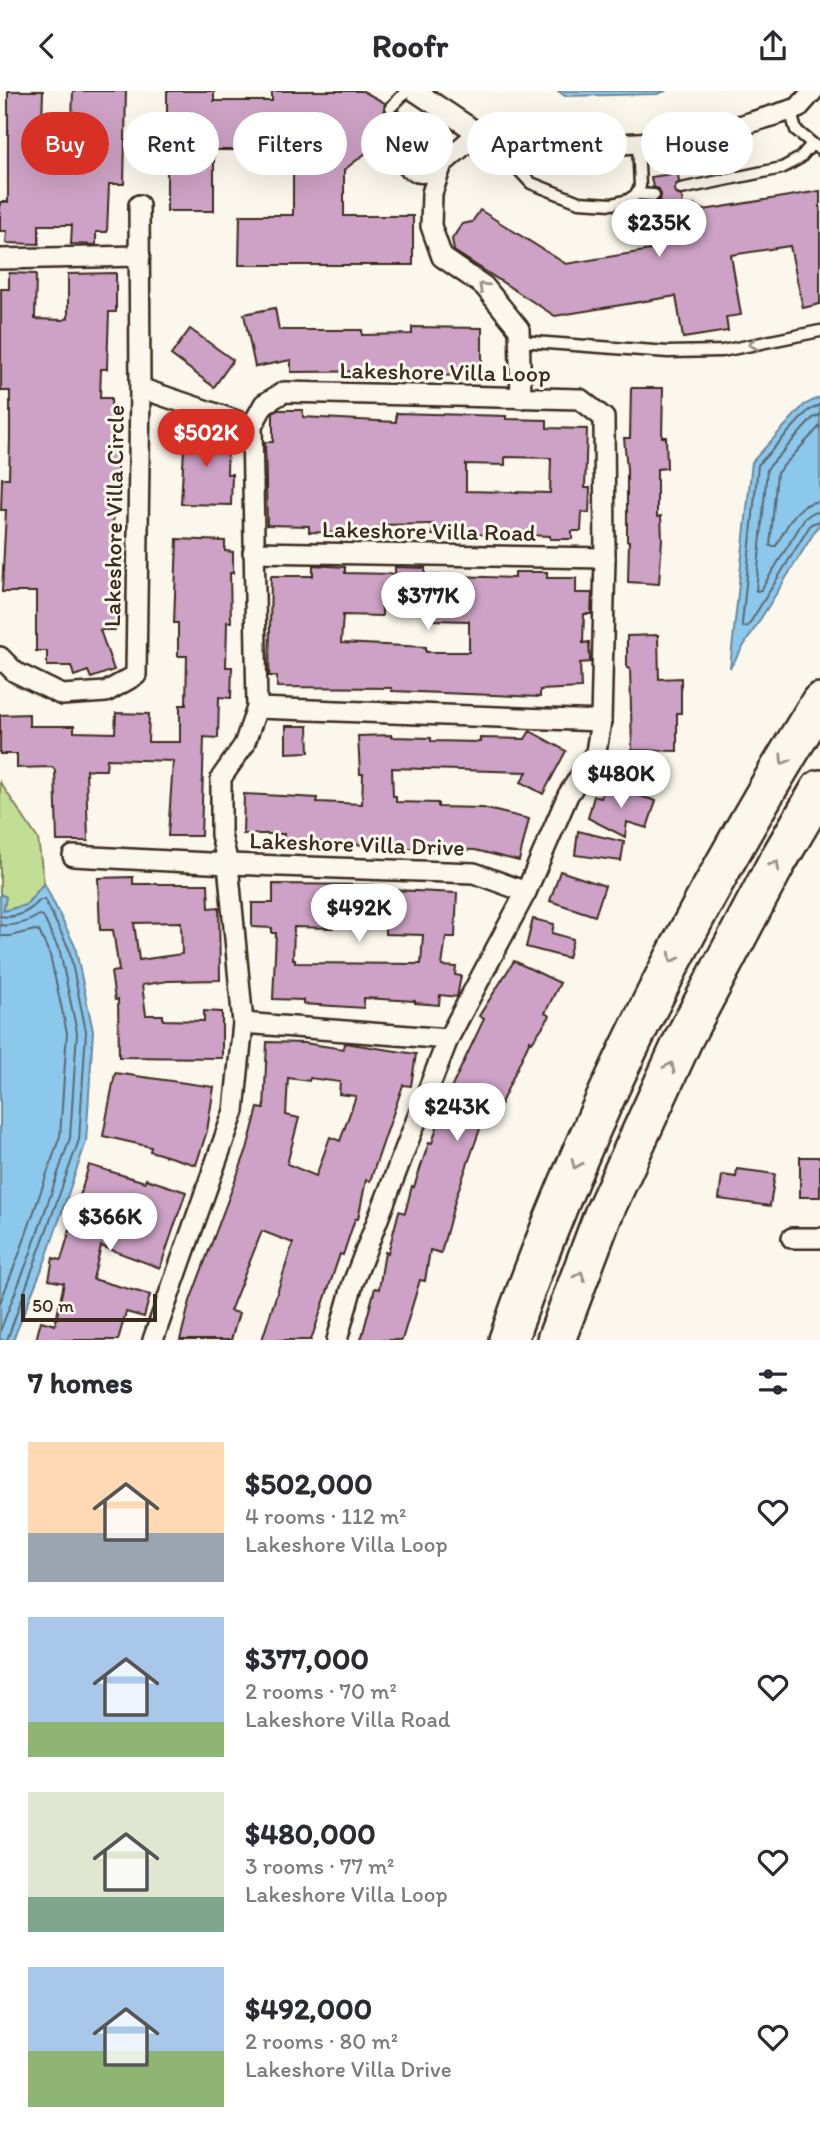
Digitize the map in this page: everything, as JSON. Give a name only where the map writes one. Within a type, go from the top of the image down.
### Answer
[{"type":"highway","points":[[508,1340],[543,1244],[586,1141],[655,992],[762,795],[820,702]]},
{"type":"highway","points":[[556,1340],[603,1215],[684,1038],[776,863],[820,789]]},
{"type":"street","points":[[415,91],[467,126]]},
{"type":"street","points":[[627,144],[696,139],[798,108],[813,91]]},
{"type":"street","points":[[453,154],[467,142]]},
{"type":"street","points":[[438,175],[432,194],[431,226],[442,257],[484,286],[519,329],[521,398]]},
{"type":"street","name":"Lakeshore Villa Circle","points":[[0,657],[15,672],[62,695],[106,692],[136,675],[141,256],[139,205]]},
{"type":"street","points":[[0,259],[141,256]]},
{"type":"street","points":[[140,388],[252,426],[257,708],[244,745],[221,778],[220,835],[228,865],[243,1023],[234,1111],[153,1340]]},
{"type":"street","name":"Lakeshore Villa Loop","points":[[252,426],[264,404],[284,392],[580,399],[604,418],[605,558],[601,721],[596,752],[568,795],[526,892]]},
{"type":"street","name":"Lakeshore Villa Road","points":[[253,552],[605,558]]},
{"type":"street","points":[[257,708],[601,721]]},
{"type":"street","name":"Lakeshore Villa Drive","points":[[72,856],[228,865],[474,873],[526,892]]},
{"type":"street","points":[[337,1340],[353,1283],[448,1039],[526,892]]},
{"type":"street","points":[[243,1023],[448,1039]]},
{"type":"street","points":[[792,1238],[820,1238]]},
{"type":"lane","points":[[391,107],[407,91]]},
{"type":"lane","points":[[681,189],[782,168],[816,147],[796,130],[790,110]]},
{"type":"lane","points":[[524,175],[531,183],[579,202],[612,204],[628,200],[637,194],[640,186],[638,143]]},
{"type":"lane","points":[[414,175],[420,178],[432,175]]},
{"type":"lane","points":[[637,194],[654,195]]},
{"type":"lane","points":[[520,341],[668,352],[722,351],[820,331]]},
{"type":"green space","points":[[0,782],[38,839],[44,883],[26,905],[3,911],[6,897],[0,894]]},
{"type":"water","points":[[558,91],[666,91],[657,94],[565,96]]},
{"type":"water","points":[[820,397],[820,523],[730,668],[752,462],[804,405]]},
{"type":"water","points":[[44,883],[75,946],[93,1031],[86,1142],[45,1261],[13,1340],[0,1340],[0,894],[6,897],[3,911],[26,905]]},
{"type":"building","points":[[8,91],[43,91],[42,112],[21,112],[21,175],[109,175],[109,112],[72,112],[73,91],[126,91],[126,112],[123,112],[124,184],[109,184],[107,232],[96,232],[96,245],[71,244],[72,225],[39,225],[39,244],[6,243],[7,231],[0,231],[0,202],[8,202]]},
{"type":"building","points":[[167,91],[214,91],[214,101],[272,101],[272,91],[363,91],[385,103],[386,112],[361,112],[361,157],[347,168],[347,112],[233,112],[233,150],[219,150],[219,112],[167,112]]},
{"type":"building","points":[[167,175],[214,175],[214,211],[167,211]]},
{"type":"building","points":[[293,175],[344,175],[344,216],[413,216],[413,265],[239,265],[240,215],[293,215]]},
{"type":"building","points":[[678,175],[679,182],[674,190],[682,196],[683,207],[695,205],[704,210],[820,191],[820,304],[803,308],[790,246],[731,255],[741,315],[726,317],[728,331],[683,338],[676,296],[555,316],[454,251],[452,239],[462,224],[472,222],[480,210],[566,264],[663,248],[656,202],[661,195],[659,189],[653,187],[651,177]]},
{"type":"building","points":[[9,273],[36,274],[35,319],[63,320],[68,318],[68,274],[116,273],[116,312],[109,312],[107,369],[101,369],[100,398],[111,398],[112,438],[117,438],[117,512],[113,512],[115,630],[100,630],[114,670],[91,678],[88,671],[74,676],[71,666],[47,666],[47,651],[36,651],[36,592],[2,592],[6,510],[1,510],[2,478],[9,478],[10,391],[1,391],[1,289],[9,289]]},
{"type":"building","points":[[275,308],[279,330],[362,330],[362,335],[412,334],[412,327],[482,328],[482,376],[411,375],[411,371],[291,372],[291,360],[255,367],[244,314]]},
{"type":"building","points":[[190,329],[233,360],[214,387],[171,355]]},
{"type":"building","points":[[631,388],[663,388],[662,437],[666,437],[667,468],[657,469],[657,517],[661,516],[662,539],[659,584],[628,582],[627,469],[624,438],[630,438]]},
{"type":"building","points":[[278,410],[303,410],[303,417],[396,422],[396,413],[506,416],[506,419],[547,420],[547,428],[587,429],[585,488],[590,488],[589,513],[582,512],[581,531],[572,531],[572,539],[503,534],[432,535],[433,524],[380,525],[380,530],[340,529],[340,533],[309,532],[309,526],[267,525],[265,442],[273,442],[273,413]],"holes":[[[505,457],[551,458],[550,493],[466,491],[466,464],[505,465]]]},
{"type":"building","points":[[185,430],[228,431],[227,474],[232,474],[231,505],[181,504]]},
{"type":"building","points":[[177,539],[225,541],[225,551],[233,552],[233,573],[230,573],[231,622],[227,622],[226,667],[232,667],[231,698],[219,697],[218,738],[204,737],[201,836],[168,836],[173,761],[107,759],[106,770],[86,770],[88,841],[57,841],[55,770],[52,767],[17,768],[17,754],[0,754],[0,715],[29,714],[29,726],[74,726],[74,732],[115,733],[116,713],[149,714],[148,742],[180,742],[180,705],[186,705],[187,656],[178,656],[178,623],[174,623]]},
{"type":"building","points":[[313,565],[345,567],[345,573],[395,574],[395,567],[425,568],[425,575],[515,578],[515,572],[547,572],[547,578],[576,578],[576,593],[592,593],[591,614],[584,614],[583,643],[589,642],[590,662],[580,663],[581,688],[540,690],[540,697],[392,691],[392,688],[277,687],[277,676],[269,676],[271,576],[313,576]],"holes":[[[382,603],[433,604],[433,620],[469,621],[469,652],[426,652],[426,647],[341,643],[343,615],[382,616]]]},
{"type":"building","points":[[658,635],[659,679],[681,678],[677,751],[632,750],[627,636]]},
{"type":"building","points":[[286,726],[308,726],[309,752],[286,753]]},
{"type":"building","points":[[530,731],[566,751],[543,794],[521,782],[527,772],[392,768],[393,796],[396,796],[396,802],[483,808],[529,819],[519,861],[475,850],[404,848],[404,844],[322,845],[322,842],[283,841],[284,834],[243,834],[244,794],[317,798],[317,802],[362,804],[363,774],[360,774],[358,736],[391,735],[431,738],[431,741],[480,742],[480,738],[525,739]]},
{"type":"building","points":[[605,785],[656,801],[647,828],[627,822],[625,837],[588,818],[594,796],[601,798]]},
{"type":"building","points":[[578,831],[624,842],[621,861],[575,855]]},
{"type":"building","points":[[560,871],[605,886],[595,916],[550,901]]},
{"type":"building","points":[[133,877],[133,884],[208,884],[209,908],[219,907],[220,980],[168,981],[142,985],[146,1015],[163,1015],[163,1020],[204,1021],[204,1011],[222,1012],[222,1058],[119,1057],[118,999],[115,1000],[111,972],[119,971],[113,930],[100,930],[98,878]],"holes":[[[181,922],[182,954],[139,960],[134,923]]]},
{"type":"building","points":[[273,884],[374,885],[374,889],[457,893],[455,937],[446,937],[442,966],[456,967],[455,975],[461,976],[457,997],[440,995],[439,1005],[364,998],[364,1008],[273,999],[276,933],[272,933],[272,928],[252,927],[252,903],[273,903]],"holes":[[[333,922],[385,923],[385,934],[423,935],[421,964],[295,963],[293,959],[294,927],[333,928]]]},
{"type":"building","points":[[533,919],[554,924],[552,933],[573,939],[568,958],[526,947]]},
{"type":"building","points":[[514,961],[560,983],[545,1013],[550,1016],[532,1042],[530,1040],[497,1112],[487,1109],[456,1197],[441,1253],[430,1250],[425,1281],[420,1280],[402,1340],[361,1340],[375,1288],[379,1289],[385,1252],[388,1253],[399,1211],[405,1213],[412,1186],[414,1187],[429,1142],[432,1143],[445,1101],[484,1019],[479,1016]]},
{"type":"building","points":[[267,1042],[304,1043],[343,1049],[345,1043],[416,1054],[411,1086],[403,1085],[370,1181],[366,1180],[358,1219],[355,1219],[343,1255],[340,1254],[311,1340],[262,1340],[293,1243],[262,1231],[230,1311],[239,1313],[231,1340],[180,1340],[190,1301],[247,1149],[258,1108],[264,1109]],"holes":[[[288,1078],[309,1081],[310,1078],[340,1082],[339,1094],[356,1096],[340,1141],[330,1137],[316,1176],[287,1164],[299,1118],[286,1115]]]},
{"type":"building","points":[[115,1073],[214,1087],[207,1131],[196,1165],[150,1151],[151,1147],[103,1136]]},
{"type":"building","points":[[800,1157],[820,1157],[820,1197],[800,1197]]},
{"type":"building","points":[[89,1165],[186,1192],[160,1268],[101,1246],[93,1279],[150,1295],[144,1317],[126,1312],[118,1340],[36,1340],[41,1321],[55,1325],[64,1283],[49,1280],[53,1258],[61,1260]]},
{"type":"building","points":[[737,1169],[775,1174],[770,1206],[719,1199],[722,1175],[736,1177]]}]
